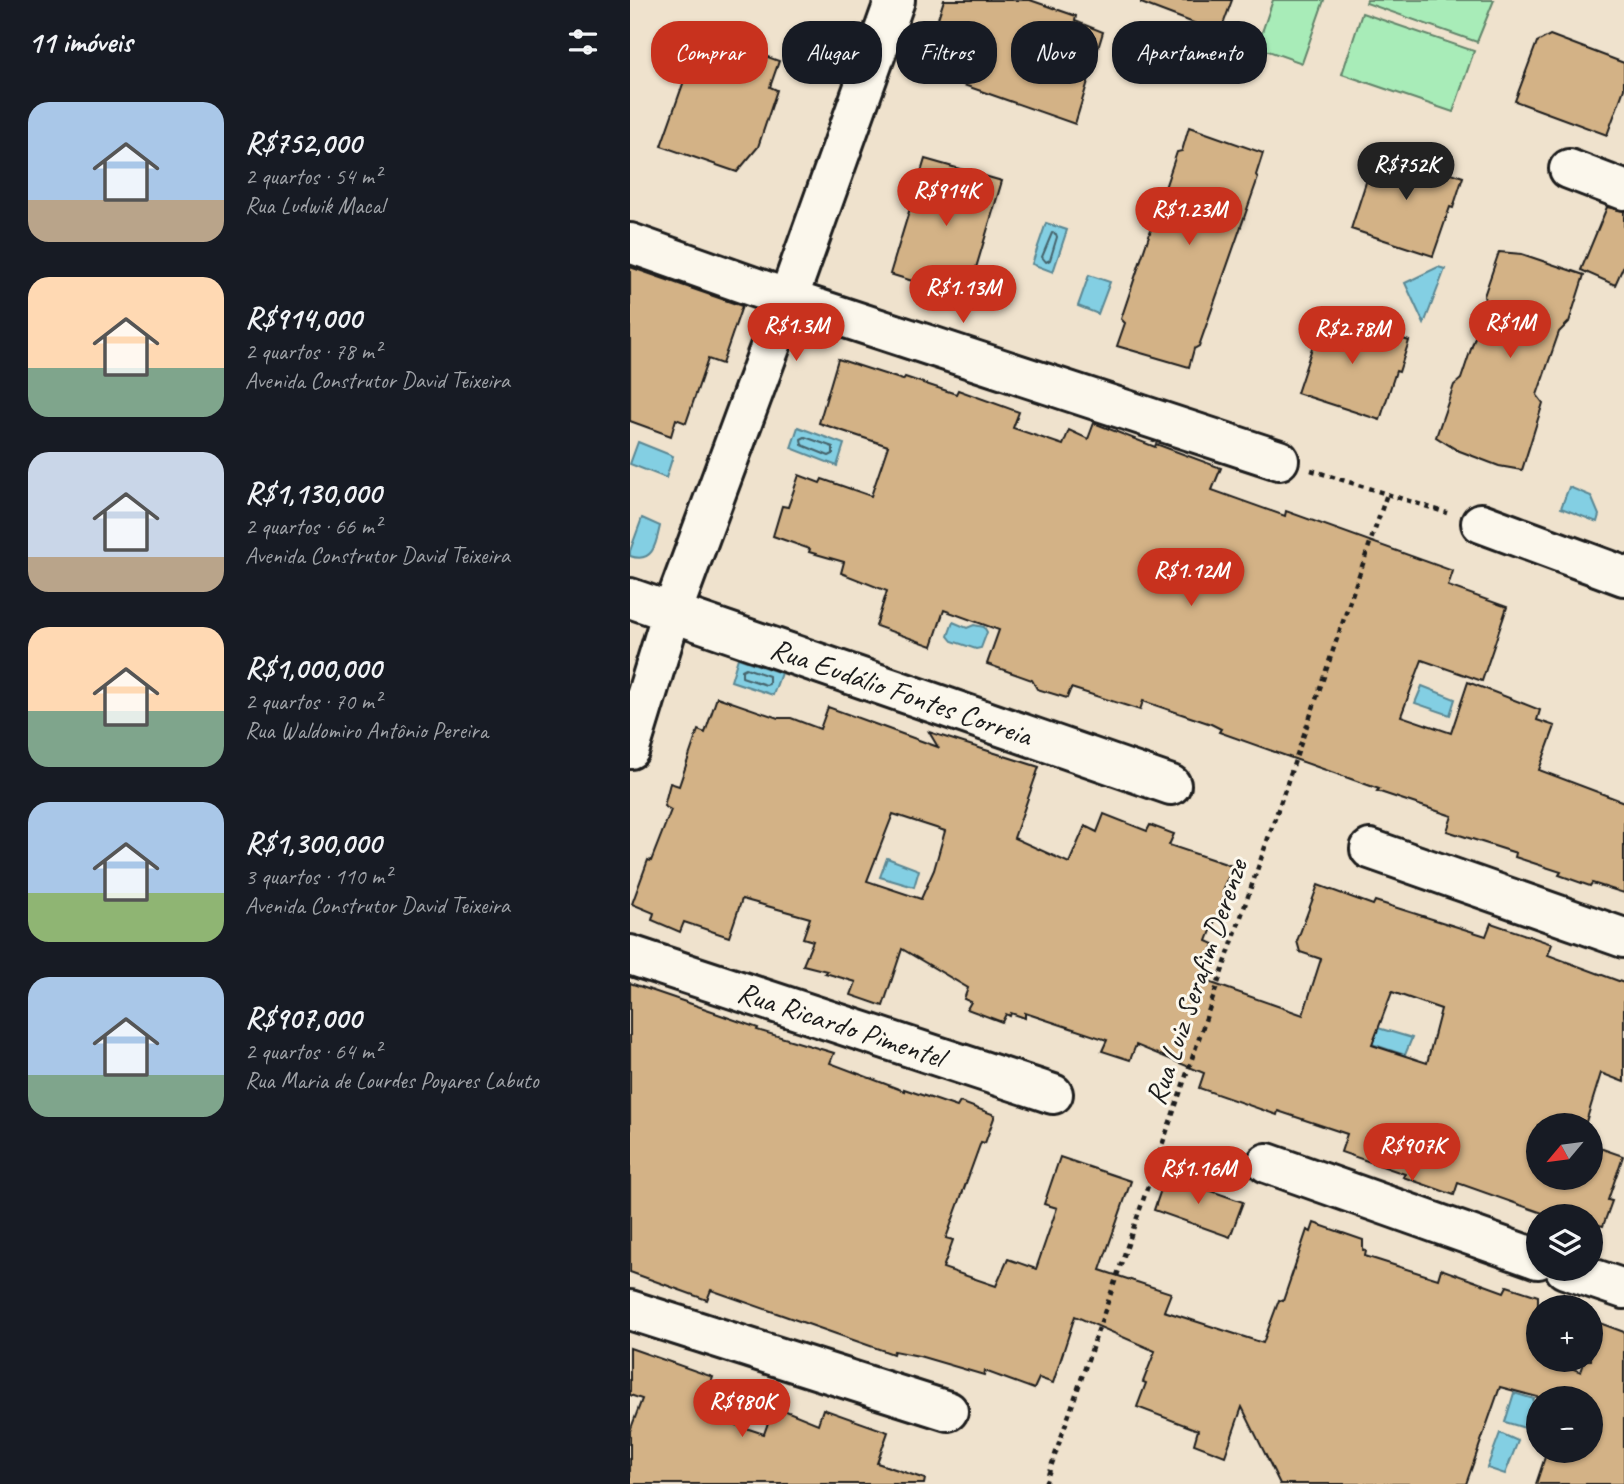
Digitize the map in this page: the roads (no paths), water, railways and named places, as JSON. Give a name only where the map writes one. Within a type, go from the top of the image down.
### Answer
[{"type":"street","points":[[630,749],[672,612],[895,0]]},
{"type":"street","points":[[1569,169],[1624,191]]},
{"type":"street","points":[[630,243],[788,299],[1279,460]]},
{"type":"street","points":[[1481,523],[1624,576]]},
{"type":"street","name":"Rua Eudálio Fontes Correia","points":[[630,598],[1171,785]]},
{"type":"street","points":[[1370,849],[1624,938]]},
{"type":"street","name":"Rua Ricardo Pimentel","points":[[630,955],[1053,1094]]},
{"type":"street","points":[[1267,1163],[1526,1255]]},
{"type":"street","points":[[1601,1281],[1624,1289]]},
{"type":"street","points":[[630,1310],[948,1411]]},
{"type":"water","points":[[1046,223],[1067,230],[1053,272],[1032,264]]},
{"type":"water","points":[[1438,267],[1445,269],[1424,324],[1405,283]]},
{"type":"water","points":[[1089,275],[1110,282],[1098,314],[1078,306]]},
{"type":"water","points":[[798,427],[844,444],[837,466],[791,448]]},
{"type":"water","points":[[638,442],[673,456],[666,478],[630,464]]},
{"type":"water","points":[[1569,487],[1591,496],[1599,515],[1597,522],[1561,508]]},
{"type":"water","points":[[642,518],[660,526],[652,551],[649,555],[638,558],[630,556],[630,551]]},
{"type":"water","points":[[953,622],[967,628],[974,625],[984,627],[987,632],[981,648],[976,649],[952,641],[948,636]]},
{"type":"water","points":[[738,658],[781,673],[773,695],[731,681]]},
{"type":"water","points":[[1422,686],[1455,699],[1450,715],[1415,703]]},
{"type":"water","points":[[887,858],[919,870],[914,887],[880,877]]},
{"type":"water","points":[[1378,1028],[1412,1038],[1405,1055],[1372,1044]]},
{"type":"water","points":[[1514,1393],[1526,1397],[1525,1428],[1505,1422]]},
{"type":"water","points":[[1500,1433],[1518,1441],[1505,1474],[1487,1468]]}]
